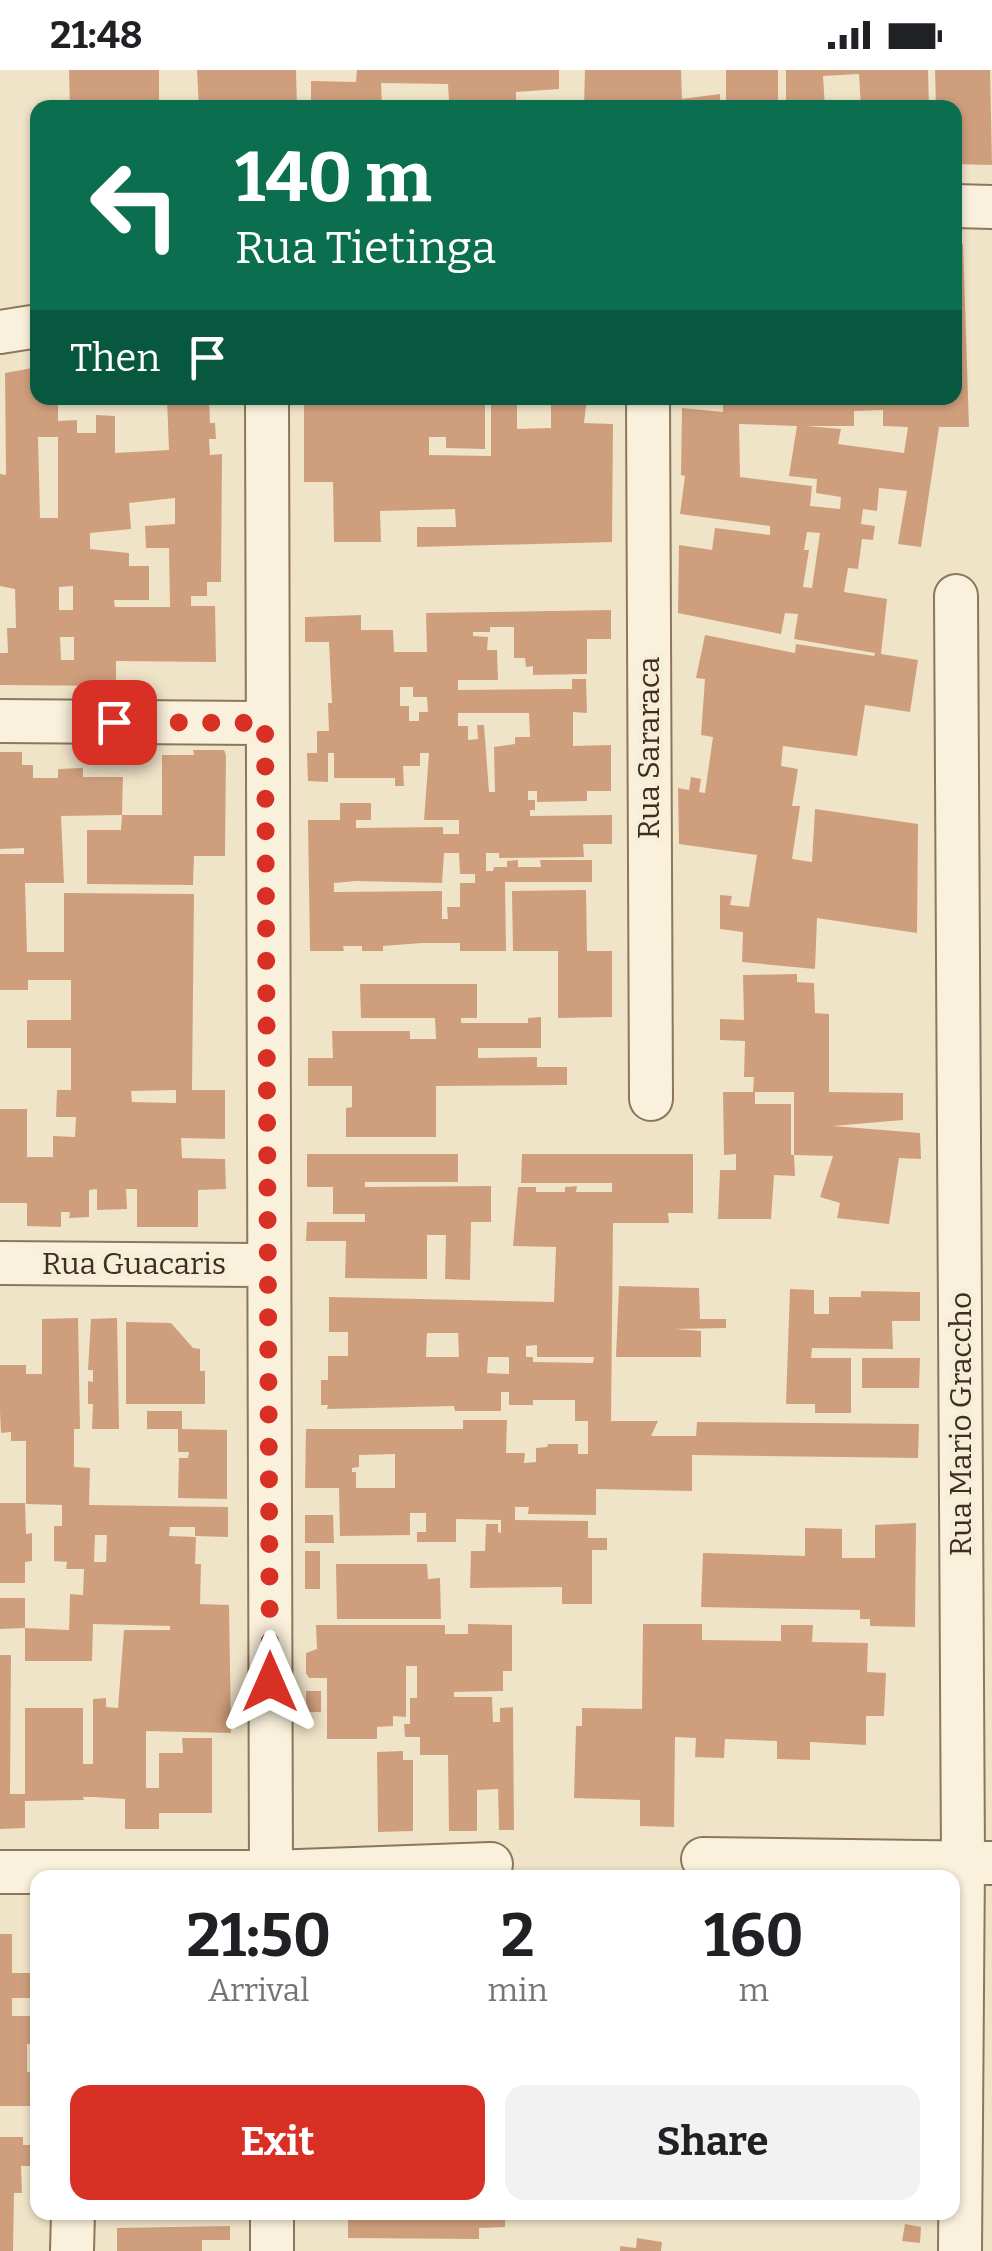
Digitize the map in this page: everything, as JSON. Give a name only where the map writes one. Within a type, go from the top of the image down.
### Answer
[{"type":"street","points":[[962,206],[992,207]]},
{"type":"street","points":[[0,332],[30,327]]},
{"type":"street","points":[[267,405],[271,1870]]},
{"type":"street","name":"Rua Sararaca","points":[[648,405],[651,1099]]},
{"type":"street","name":"Rua Mario Graccho","points":[[956,596],[978,1862],[960,2251]]},
{"type":"street","points":[[0,721],[265,723]]},
{"type":"street","name":"Rua Guacaris","points":[[0,1263],[268,1265]]},
{"type":"street","points":[[703,1859],[978,1862]]},
{"type":"street","points":[[359,1870],[491,1864]]},
{"type":"street","points":[[0,1872],[30,1873]]},
{"type":"street","points":[[72,2220],[72,2251]]},
{"type":"street","points":[[272,2220],[272,2251]]},
{"type":"building","points":[[69,70],[159,70],[159,100],[70,100]]},
{"type":"building","points":[[197,70],[296,70],[297,100],[199,100]]},
{"type":"building","points":[[357,70],[559,70],[559,89],[516,92],[516,100],[449,100],[448,84],[381,83],[382,100],[311,100],[311,81],[356,82]]},
{"type":"building","points":[[585,70],[681,70],[682,99],[720,94],[720,100],[584,100]]},
{"type":"building","points":[[726,70],[778,70],[778,100],[726,100]]},
{"type":"building","points":[[786,70],[928,70],[929,100],[861,100],[859,74],[823,76],[824,100],[786,100]]},
{"type":"building","points":[[935,70],[990,70],[992,165],[962,164],[962,100],[936,100]]},
{"type":"building","points":[[963,244],[969,427],[939,427],[921,547],[898,544],[907,491],[879,488],[877,511],[863,509],[861,524],[875,526],[873,540],[862,539],[858,569],[848,568],[844,592],[887,599],[881,654],[918,660],[910,712],[865,705],[857,756],[783,746],[781,766],[798,769],[792,806],[800,806],[792,859],[812,862],[815,809],[918,824],[917,933],[817,918],[815,969],[742,962],[743,932],[720,929],[720,895],[732,896],[730,905],[749,907],[757,855],[679,844],[678,788],[689,790],[691,777],[701,779],[699,792],[705,793],[713,737],[701,735],[705,679],[696,678],[705,635],[795,653],[796,644],[874,656],[875,653],[794,639],[798,614],[785,613],[781,634],[678,613],[679,545],[712,550],[715,528],[770,535],[770,526],[680,514],[685,476],[681,475],[682,408],[723,412],[723,405],[962,405]],"holes":[[[883,410],[883,426],[908,427],[904,453],[838,444],[841,429],[806,426],[854,426],[854,411]],[[739,424],[797,426],[789,476],[817,479],[816,493],[841,497],[840,509],[810,506],[812,486],[740,477]],[[807,532],[820,533],[812,588],[803,587],[809,550],[804,550]]]},
{"type":"building","points":[[30,368],[30,405],[58,405],[58,421],[77,420],[77,433],[96,433],[96,415],[115,416],[115,453],[169,450],[167,405],[209,405],[216,439],[209,439],[210,455],[222,454],[221,582],[207,582],[207,596],[191,596],[191,606],[215,606],[216,662],[116,661],[116,686],[0,685],[0,653],[8,653],[7,628],[16,628],[15,589],[0,586],[0,474],[6,475],[5,373]],"holes":[[[38,437],[58,437],[58,518],[40,518]],[[175,498],[175,524],[145,526],[146,548],[169,548],[170,607],[115,607],[114,600],[149,600],[149,566],[129,566],[129,553],[90,549],[90,533],[131,529],[129,503]],[[73,586],[73,610],[59,610],[59,587]],[[60,637],[74,637],[74,660],[61,660]]]},
{"type":"building","points":[[304,405],[485,405],[485,449],[446,448],[446,437],[429,437],[429,455],[491,456],[491,405],[517,405],[517,429],[551,428],[551,405],[586,405],[584,423],[613,424],[612,542],[417,547],[417,527],[456,527],[455,509],[380,511],[381,542],[334,542],[333,482],[304,482]]},
{"type":"building","points":[[611,610],[611,639],[587,639],[587,674],[533,675],[533,666],[526,667],[525,658],[514,658],[514,627],[490,627],[490,632],[473,632],[473,636],[488,637],[487,650],[497,650],[498,680],[458,680],[458,690],[572,689],[572,679],[586,679],[587,713],[573,712],[573,746],[611,745],[611,791],[587,791],[587,801],[537,802],[537,791],[528,791],[528,800],[535,800],[530,816],[612,815],[612,844],[583,844],[584,857],[499,858],[499,853],[486,853],[486,871],[507,867],[507,861],[518,860],[518,867],[541,867],[540,860],[592,860],[592,882],[505,882],[506,951],[460,951],[460,943],[422,943],[383,946],[383,951],[343,946],[344,951],[310,951],[308,820],[340,820],[340,803],[371,803],[371,820],[356,820],[356,828],[443,827],[443,834],[459,834],[459,820],[424,820],[429,753],[420,753],[420,766],[403,766],[404,786],[395,786],[395,778],[334,778],[334,753],[328,753],[328,782],[308,781],[307,753],[317,753],[317,731],[329,731],[328,703],[332,703],[329,642],[305,642],[305,617],[361,615],[361,630],[393,630],[394,652],[427,652],[426,613]],"holes":[[[400,687],[413,687],[413,697],[427,697],[428,712],[419,712],[419,721],[409,721],[409,706],[400,706]],[[458,713],[529,713],[530,737],[515,737],[515,744],[494,747],[495,792],[489,792],[484,725],[477,725],[478,739],[468,740],[468,726],[458,726]],[[444,853],[459,853],[460,874],[475,874],[475,883],[460,883],[460,907],[447,907],[448,919],[442,919],[442,891],[334,892],[334,883],[356,881],[442,883]]]},
{"type":"building","points":[[224,750],[225,856],[194,856],[193,885],[87,884],[87,830],[121,830],[122,815],[162,815],[162,755]]},
{"type":"building","points":[[0,752],[22,752],[22,765],[33,765],[33,778],[58,778],[58,769],[83,768],[83,777],[123,777],[122,815],[61,816],[64,883],[25,883],[27,952],[64,952],[64,893],[194,894],[192,1090],[225,1090],[225,1139],[181,1138],[182,1158],[225,1159],[226,1189],[198,1190],[198,1227],[137,1227],[137,1189],[126,1189],[127,1209],[97,1210],[97,1189],[89,1190],[89,1217],[69,1218],[70,1212],[61,1212],[61,1227],[27,1226],[27,1203],[0,1203],[0,1109],[27,1109],[27,1157],[53,1157],[53,1136],[75,1137],[76,1117],[56,1117],[57,1090],[71,1090],[71,1048],[27,1048],[27,1020],[71,1020],[71,980],[28,980],[28,990],[0,990],[0,854],[24,854],[24,848],[0,849]],"holes":[[[176,1090],[176,1103],[132,1102],[131,1091]]]},
{"type":"building","points":[[586,890],[587,951],[612,951],[612,1017],[558,1018],[558,951],[513,951],[512,891]]},
{"type":"building","points":[[797,974],[797,982],[814,983],[815,1013],[829,1014],[829,1092],[903,1093],[903,1120],[833,1126],[920,1133],[921,1159],[899,1158],[889,1224],[837,1218],[840,1203],[820,1197],[833,1156],[794,1155],[795,1176],[774,1175],[771,1219],[718,1219],[720,1170],[736,1170],[736,1154],[724,1155],[723,1092],[753,1092],[754,1077],[744,1077],[745,1041],[720,1040],[720,1019],[744,1020],[743,975]],"holes":[[[755,1092],[794,1092],[791,1155],[791,1104],[755,1104]]]},
{"type":"building","points":[[360,984],[477,984],[477,1018],[461,1018],[461,1023],[528,1023],[528,1018],[541,1017],[541,1048],[478,1048],[478,1058],[537,1057],[537,1067],[567,1067],[567,1085],[436,1086],[436,1137],[346,1137],[346,1108],[352,1107],[352,1086],[308,1086],[308,1058],[333,1058],[332,1031],[410,1031],[410,1039],[436,1039],[435,1018],[361,1018]]},
{"type":"building","points":[[307,1154],[458,1154],[458,1182],[365,1182],[365,1187],[491,1186],[491,1222],[471,1222],[470,1280],[445,1279],[446,1235],[427,1235],[427,1279],[345,1278],[346,1241],[306,1241],[307,1222],[365,1222],[365,1214],[333,1214],[333,1187],[307,1187]]},
{"type":"building","points":[[522,1154],[693,1154],[693,1213],[668,1213],[669,1223],[613,1223],[611,1421],[658,1421],[651,1436],[696,1436],[697,1422],[919,1424],[918,1458],[692,1455],[692,1491],[596,1489],[596,1515],[528,1514],[529,1507],[515,1507],[515,1520],[588,1521],[588,1538],[607,1538],[607,1550],[592,1550],[592,1604],[562,1604],[562,1587],[470,1588],[471,1551],[485,1551],[486,1524],[498,1524],[501,1533],[501,1520],[456,1519],[456,1542],[417,1542],[417,1532],[426,1532],[426,1513],[410,1513],[410,1535],[340,1536],[339,1488],[305,1488],[306,1429],[463,1429],[463,1420],[507,1420],[506,1453],[525,1453],[524,1463],[536,1462],[536,1448],[548,1444],[578,1444],[578,1454],[588,1454],[588,1421],[575,1421],[575,1400],[533,1400],[533,1405],[509,1405],[509,1392],[501,1392],[501,1411],[455,1411],[454,1406],[327,1409],[328,1405],[321,1405],[321,1380],[328,1380],[328,1356],[348,1356],[348,1332],[329,1332],[329,1297],[554,1302],[556,1247],[513,1246],[518,1187],[536,1187],[536,1192],[565,1192],[565,1187],[577,1186],[576,1192],[612,1192],[612,1183],[521,1183]],"holes":[[[427,1333],[458,1333],[459,1357],[426,1357]],[[537,1345],[537,1357],[594,1357],[593,1363],[533,1362],[533,1357],[526,1357],[526,1346]],[[488,1357],[509,1357],[509,1374],[487,1373]],[[395,1454],[395,1488],[356,1488],[356,1472],[352,1468],[359,1467],[359,1455]]]},
{"type":"building","points":[[619,1286],[699,1288],[700,1319],[726,1319],[726,1328],[675,1329],[701,1331],[701,1357],[616,1357]]},
{"type":"building","points":[[790,1289],[814,1290],[814,1314],[829,1314],[829,1297],[861,1297],[861,1291],[920,1292],[920,1321],[892,1321],[893,1349],[812,1348],[811,1358],[851,1358],[851,1413],[815,1413],[815,1404],[786,1404]]},
{"type":"building","points":[[78,1318],[80,1429],[74,1429],[74,1467],[90,1468],[89,1505],[228,1507],[228,1537],[195,1536],[195,1527],[170,1527],[169,1536],[196,1537],[195,1564],[201,1564],[200,1604],[229,1605],[231,1733],[146,1731],[146,1788],[159,1788],[159,1753],[183,1753],[182,1738],[212,1738],[212,1813],[159,1813],[159,1829],[125,1829],[125,1799],[25,1801],[25,1828],[0,1829],[0,1655],[11,1655],[10,1794],[25,1794],[25,1708],[83,1708],[83,1764],[93,1764],[93,1699],[106,1698],[106,1707],[118,1708],[124,1630],[170,1630],[170,1626],[93,1624],[92,1661],[25,1661],[25,1628],[69,1630],[70,1594],[83,1595],[84,1569],[66,1569],[67,1562],[54,1561],[54,1526],[62,1526],[62,1505],[26,1504],[26,1441],[11,1441],[11,1432],[1,1433],[0,1365],[26,1365],[26,1374],[42,1374],[42,1319]],"holes":[[[95,1535],[107,1535],[106,1562],[94,1562]]]},
{"type":"building","points":[[117,1318],[119,1429],[92,1429],[93,1404],[88,1404],[88,1381],[93,1382],[93,1370],[88,1370],[91,1319]]},
{"type":"building","points":[[126,1322],[171,1323],[193,1348],[200,1349],[205,1404],[126,1404]]},
{"type":"building","points":[[862,1358],[920,1358],[919,1388],[862,1388]]},
{"type":"building","points":[[147,1411],[182,1411],[182,1429],[227,1430],[227,1499],[178,1498],[179,1458],[188,1458],[189,1452],[178,1452],[178,1429],[147,1429]]},
{"type":"building","points":[[0,1503],[25,1503],[26,1534],[32,1533],[32,1561],[25,1562],[25,1583],[0,1583]]},
{"type":"building","points":[[305,1515],[333,1515],[334,1543],[305,1543]]},
{"type":"building","points":[[916,1523],[915,1627],[870,1626],[870,1619],[860,1619],[860,1610],[701,1607],[703,1553],[805,1556],[805,1528],[842,1529],[842,1558],[875,1558],[875,1525]]},
{"type":"building","points":[[305,1551],[320,1551],[320,1589],[305,1589]]},
{"type":"building","points":[[336,1564],[427,1564],[428,1579],[440,1578],[441,1619],[337,1619]]},
{"type":"building","points":[[0,1598],[25,1598],[25,1628],[0,1629]]},
{"type":"building","points":[[468,1624],[512,1625],[512,1671],[503,1671],[503,1691],[454,1692],[454,1697],[492,1697],[493,1722],[500,1722],[500,1708],[513,1707],[514,1830],[499,1830],[498,1789],[477,1790],[477,1831],[449,1831],[448,1755],[420,1755],[420,1737],[405,1737],[404,1724],[410,1724],[410,1698],[417,1698],[417,1666],[406,1666],[406,1717],[393,1716],[393,1726],[377,1727],[377,1739],[327,1739],[327,1678],[309,1678],[306,1673],[306,1653],[317,1649],[316,1625],[445,1625],[445,1634],[468,1634]]},
{"type":"building","points":[[643,1624],[702,1624],[702,1640],[781,1641],[781,1625],[813,1625],[812,1642],[868,1643],[867,1672],[886,1673],[884,1716],[866,1716],[866,1745],[810,1742],[810,1760],[777,1759],[777,1741],[725,1739],[724,1758],[695,1757],[696,1738],[675,1737],[674,1827],[640,1826],[640,1800],[574,1798],[576,1726],[582,1726],[582,1708],[642,1709]]},
{"type":"building","points":[[306,1691],[321,1691],[321,1712],[306,1712]]},
{"type":"building","points":[[403,1751],[403,1760],[413,1760],[413,1831],[378,1832],[377,1752]]},
{"type":"building","points":[[0,1934],[12,1934],[12,1973],[30,1973],[30,1998],[12,1998],[12,2016],[30,2016],[30,2106],[0,2106]]},
{"type":"building","points":[[0,2137],[23,2137],[23,2145],[30,2145],[30,2166],[21,2166],[22,2193],[14,2193],[13,2251],[0,2251]]},
{"type":"building","points":[[348,2220],[505,2220],[505,2227],[479,2228],[479,2239],[348,2238]]},
{"type":"building","points":[[905,2224],[921,2227],[920,2243],[902,2241]]},
{"type":"building","points":[[230,2226],[230,2240],[202,2240],[202,2251],[117,2251],[117,2228]]},
{"type":"building","points":[[637,2238],[662,2242],[661,2251],[620,2251],[620,2246],[636,2248]]},
{"type":"route","points":[[114,722],[265,723],[270,1682]]}]
